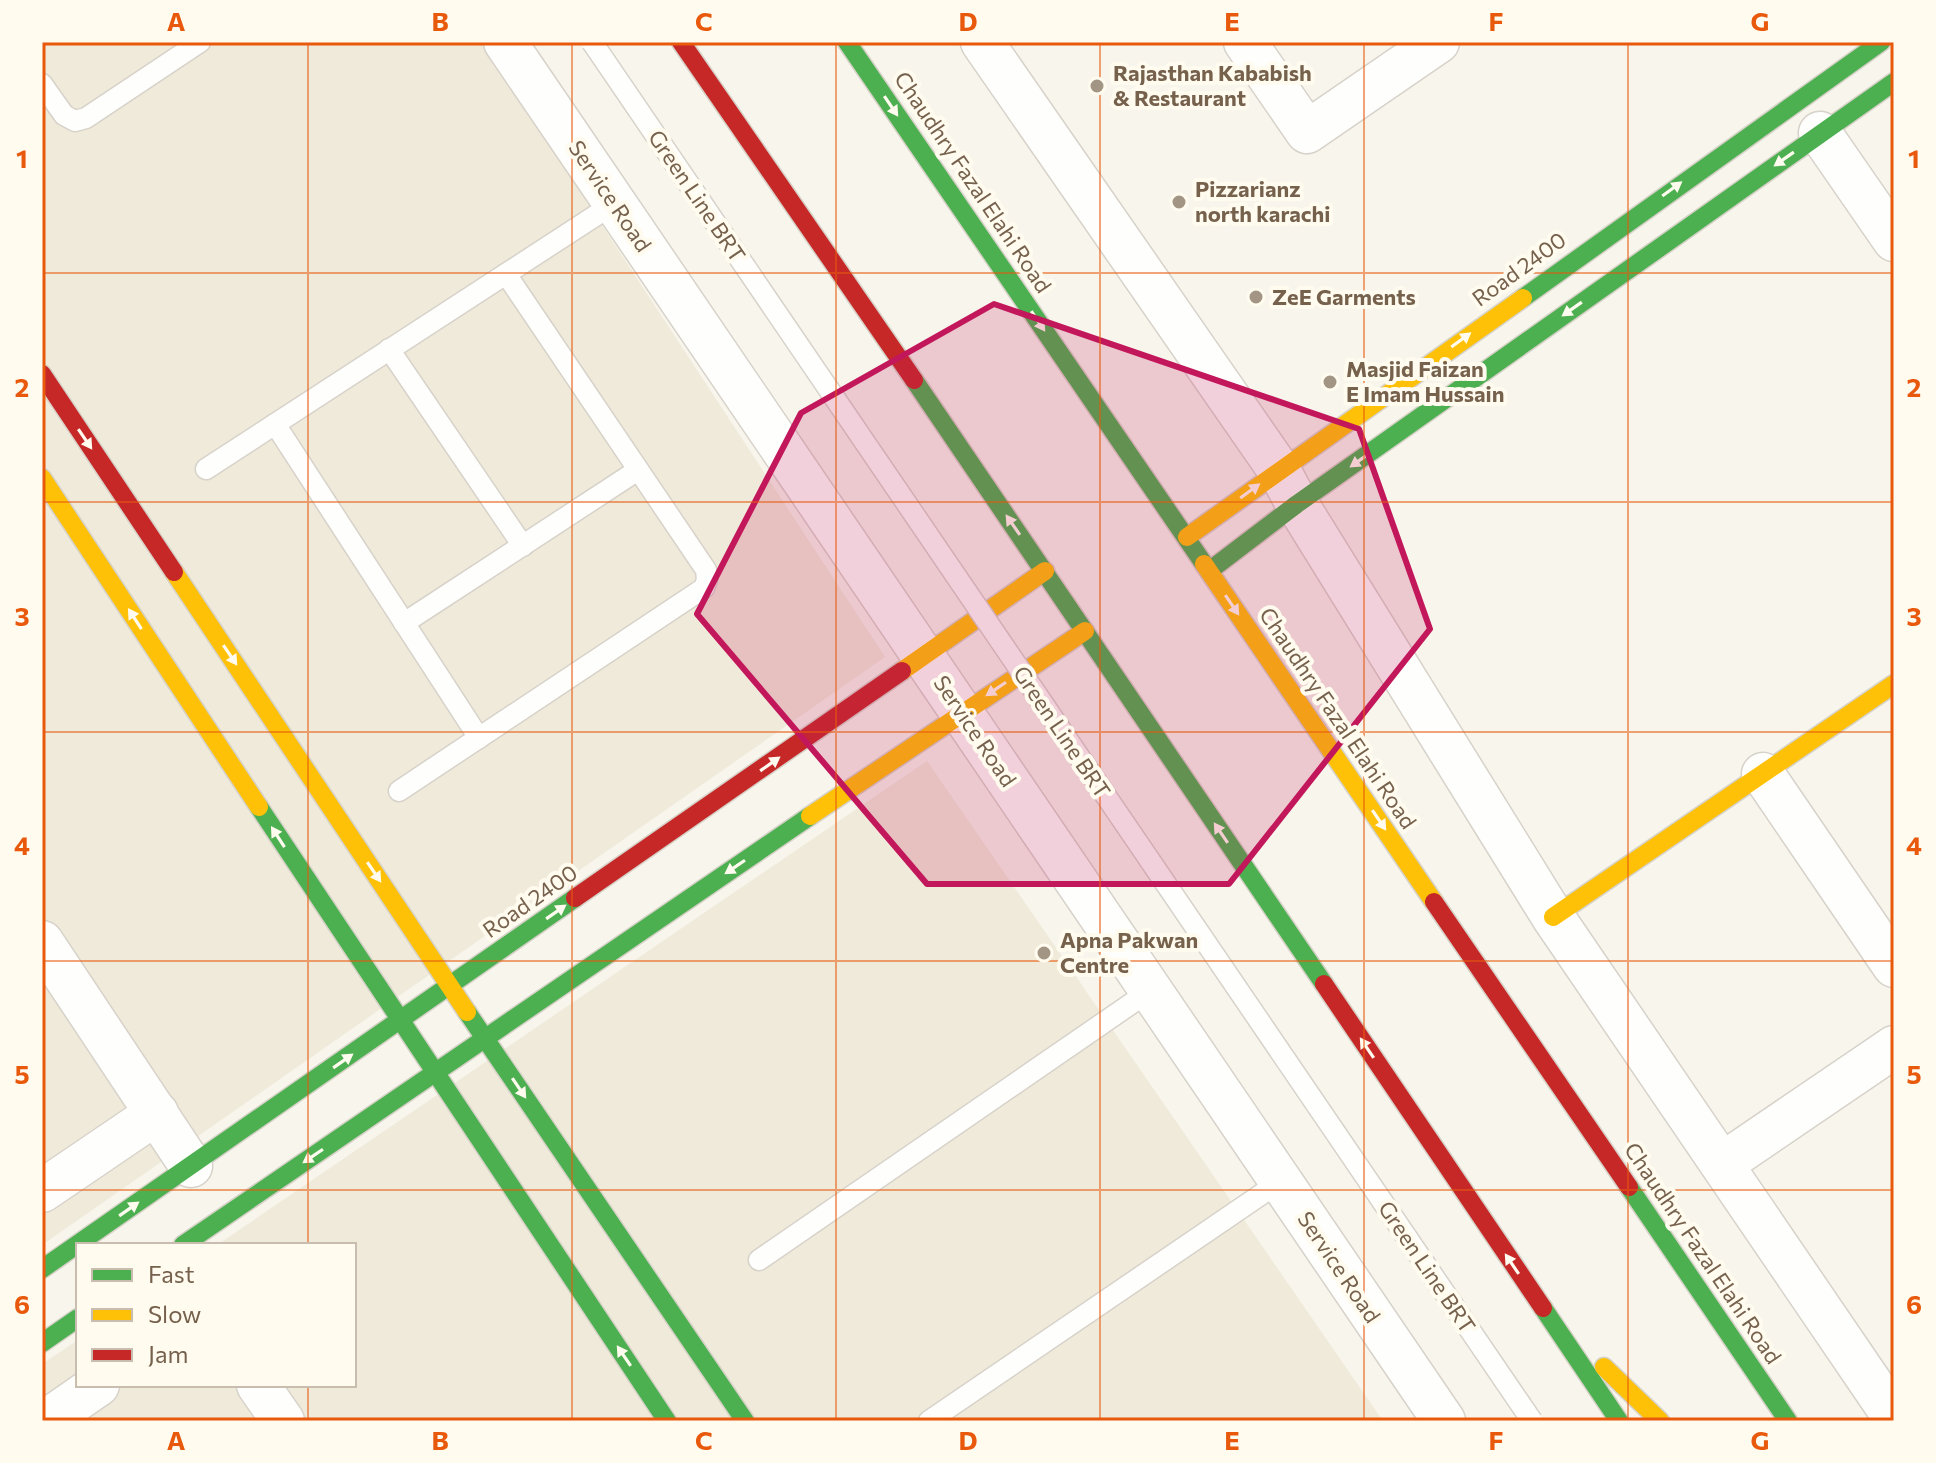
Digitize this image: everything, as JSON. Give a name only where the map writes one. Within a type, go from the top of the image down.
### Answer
[{"type":"main road","points":[[681,42],[1045,571],[1619,1421]]},
{"type":"main road","name":"Chaudhry Fazal Elahi Road","points":[[847,42],[1788,1421]]},
{"type":"main road","name":"Road 2400","points":[[1209,571],[1288,487],[1881,42]]},
{"type":"main road","name":"Road 2400","points":[[1187,537],[1288,487],[1894,82]]},
{"type":"main road","points":[[42,374],[450,986],[745,1421]]},
{"type":"main road","points":[[42,478],[667,1421]]},
{"type":"main road","name":"Road 2400","points":[[80,1243],[1045,571]]},
{"type":"main road","points":[[186,1243],[1085,631]]},
{"type":"main road","points":[[1553,917],[1763,774],[1889,700]]},
{"type":"main road","name":"Road 2400","points":[[42,1269],[76,1245]]},
{"type":"main road","points":[[1544,1310],[1660,1421]]},
{"type":"main road","points":[[42,1343],[76,1319]]},
{"type":"main road","points":[[1740,1350],[1776,1421]]},
{"type":"street","name":"Service Road","points":[[505,42],[1444,1421]]},
{"type":"street","points":[[982,42],[1288,487],[1553,917],[1894,1417]]},
{"type":"street","points":[[1245,42],[1307,132],[1425,46]]},
{"type":"street","points":[[1820,133],[1894,240]]},
{"type":"street","points":[[1763,774],[1894,966]]},
{"type":"street","points":[[46,956],[191,1166]]},
{"type":"street","points":[[1722,1164],[1894,1047]]},
{"type":"street","points":[[42,1191],[157,1113]]},
{"type":"street","points":[[46,1421],[95,1387]]},
{"type":"street","points":[[259,1387],[283,1421]]},
{"type":"lane","points":[[42,84],[64,115],[75,121],[86,118],[200,42]]},
{"type":"lane","name":"Green Line BRT","points":[[592,42],[1532,1421]]},
{"type":"lane","points":[[206,469],[615,203]]},
{"type":"lane","points":[[399,791],[704,588],[707,580],[706,570],[506,274]]},
{"type":"lane","points":[[389,349],[523,546]]},
{"type":"lane","points":[[275,424],[479,738]]},
{"type":"lane","points":[[404,623],[638,470]]},
{"type":"lane","points":[[759,1260],[1151,990]]},
{"type":"lane","points":[[929,1421],[1281,1181]]},
{"type":"highlighted area","points":[[994,304],[1359,429],[1430,629],[1229,884],[927,884],[697,614],[801,413]]},
{"type":"shaded area","points":[[42,42],[482,42],[885,657],[42,1245]]},
{"type":"shaded area","points":[[927,761],[1383,1421],[42,1421],[42,1364],[76,1341],[76,1387],[356,1387],[356,1243],[220,1243]]},
{"type":"traffic: fast","points":[[847,42],[1204,564]]},
{"type":"traffic: fast","points":[[1523,298],[1881,42]]},
{"type":"traffic: fast","points":[[1209,571],[1297,504],[1894,82]]},
{"type":"traffic: fast","points":[[914,380],[1324,984]]},
{"type":"traffic: fast","points":[[259,807],[667,1421]]},
{"type":"traffic: fast","points":[[186,1243],[810,816]]},
{"type":"traffic: fast","points":[[79,1243],[575,898]]},
{"type":"traffic: fast","points":[[467,1012],[745,1421]]},
{"type":"traffic: fast","points":[[1629,1187],[1788,1421]]},
{"type":"traffic: fast","points":[[42,1269],[76,1245]]},
{"type":"traffic: fast","points":[[1543,1308],[1619,1421]]},
{"type":"traffic: fast","points":[[42,1343],[76,1319]]},
{"type":"traffic: slow","points":[[1187,537],[1523,298]]},
{"type":"traffic: slow","points":[[42,478],[259,807]]},
{"type":"traffic: slow","points":[[1204,564],[1434,902]]},
{"type":"traffic: slow","points":[[902,671],[1045,571]]},
{"type":"traffic: slow","points":[[174,572],[467,1012]]},
{"type":"traffic: slow","points":[[810,816],[1085,631]]},
{"type":"traffic: slow","points":[[1553,917],[1894,684]]},
{"type":"traffic: slow","points":[[1604,1367],[1660,1421]]},
{"type":"traffic: jam","points":[[681,42],[914,380]]},
{"type":"traffic: jam","points":[[42,374],[174,572]]},
{"type":"traffic: jam","points":[[575,898],[902,671]]},
{"type":"traffic: jam","points":[[1434,902],[1629,1187]]},
{"type":"traffic: jam","points":[[1324,984],[1543,1308]]},
{"type":"place","name":"Rajasthan Kababish & Restaurant","points":[[1097,86]]},
{"type":"place","name":"Pizzarianz north karachi","points":[[1179,202]]},
{"type":"place","name":"ZeE Garments","points":[[1256,297]]},
{"type":"place","name":"Masjid Faizan E Imam Hussain","points":[[1330,382]]},
{"type":"place","name":"Apna Pakwan Centre","points":[[1044,953]]}]
